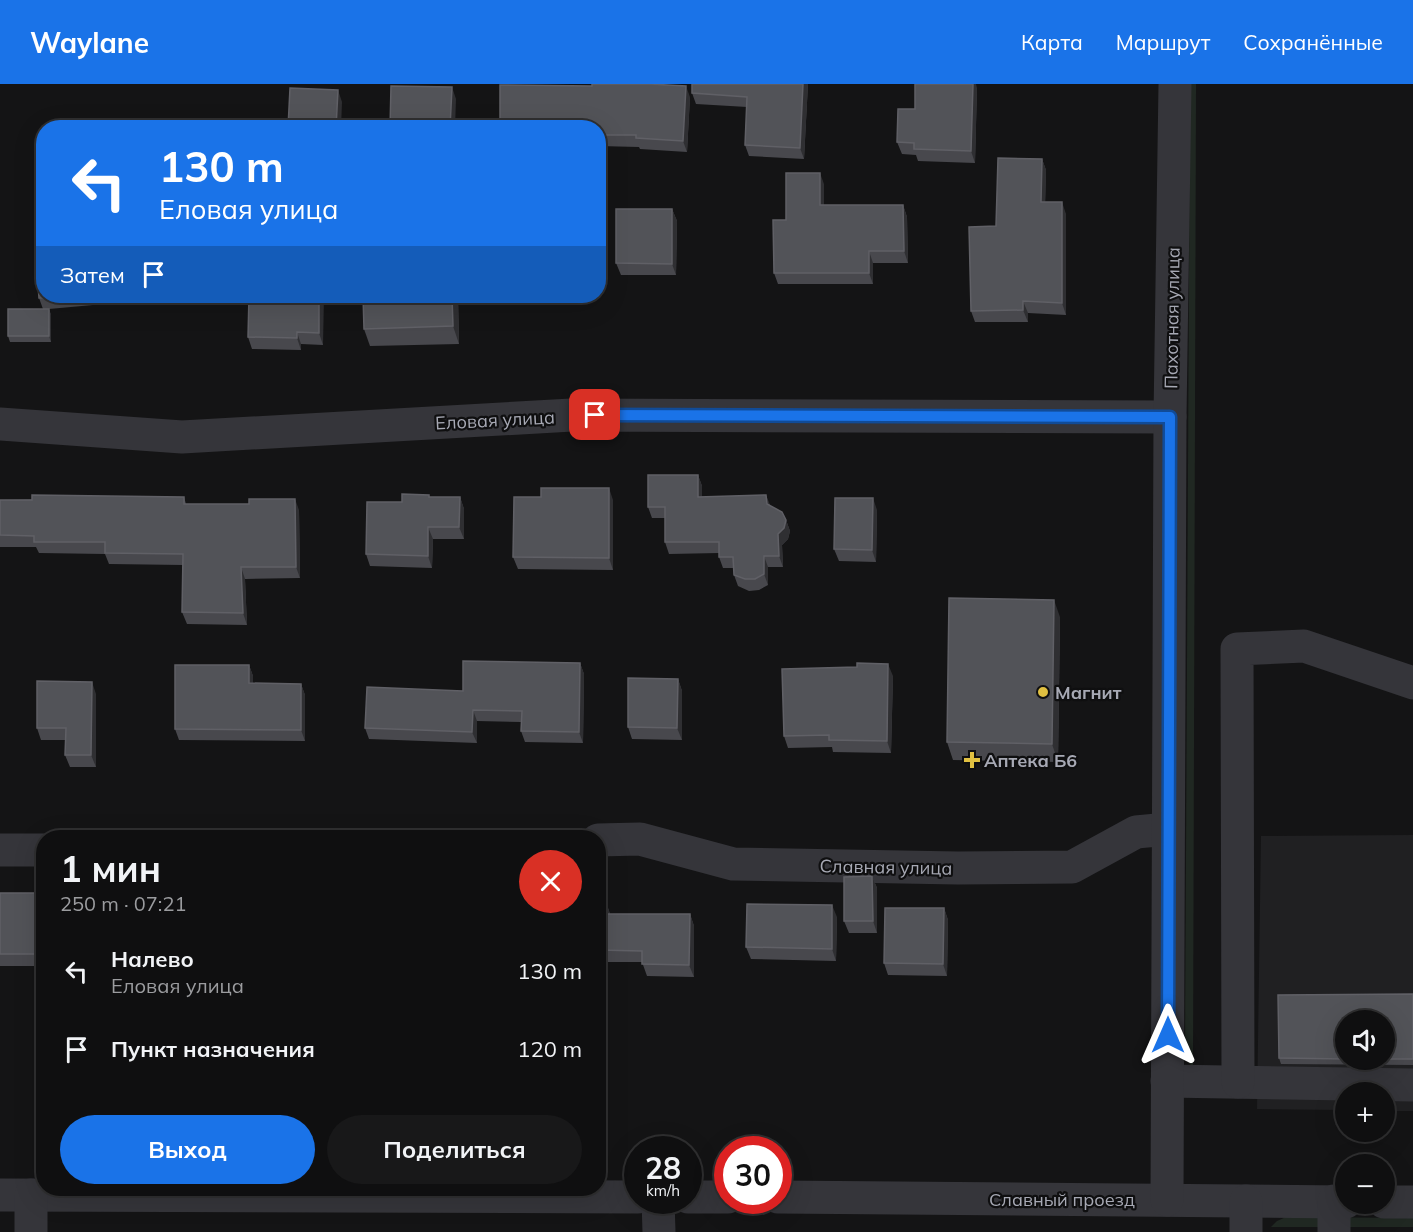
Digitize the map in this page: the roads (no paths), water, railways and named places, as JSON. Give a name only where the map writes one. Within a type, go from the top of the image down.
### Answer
[{"type":"street","name":"Пахотная улица","points":[[1167,1200],[1170,417],[1175,84]]},
{"type":"street","name":"Еловая улица","points":[[0,424],[182,437],[572,415],[1170,417]]},
{"type":"street","points":[[1238,1082],[1238,649],[1304,646],[1413,683]]},
{"type":"street","name":"Славная улица","points":[[606,840],[640,838],[733,864],[958,868],[1072,867],[1136,832],[1168,829]]},
{"type":"street","points":[[0,850],[36,850]]},
{"type":"street","points":[[1167,1081],[1413,1085]]},
{"type":"street","points":[[31,1232],[15,1195],[36,1195]]},
{"type":"street","points":[[326,1196],[624,1197]]},
{"type":"street","name":"Славный проезд","points":[[792,1197],[1167,1200],[1246,1216],[1335,1212]]},
{"type":"street","points":[[1395,1202],[1413,1202]]},
{"type":"street","points":[[658,1214],[659,1232]]},
{"type":"place","name":"Магнит","points":[[1043,692]]},
{"type":"place","name":"Аптека Б6","points":[[972,760]]}]
